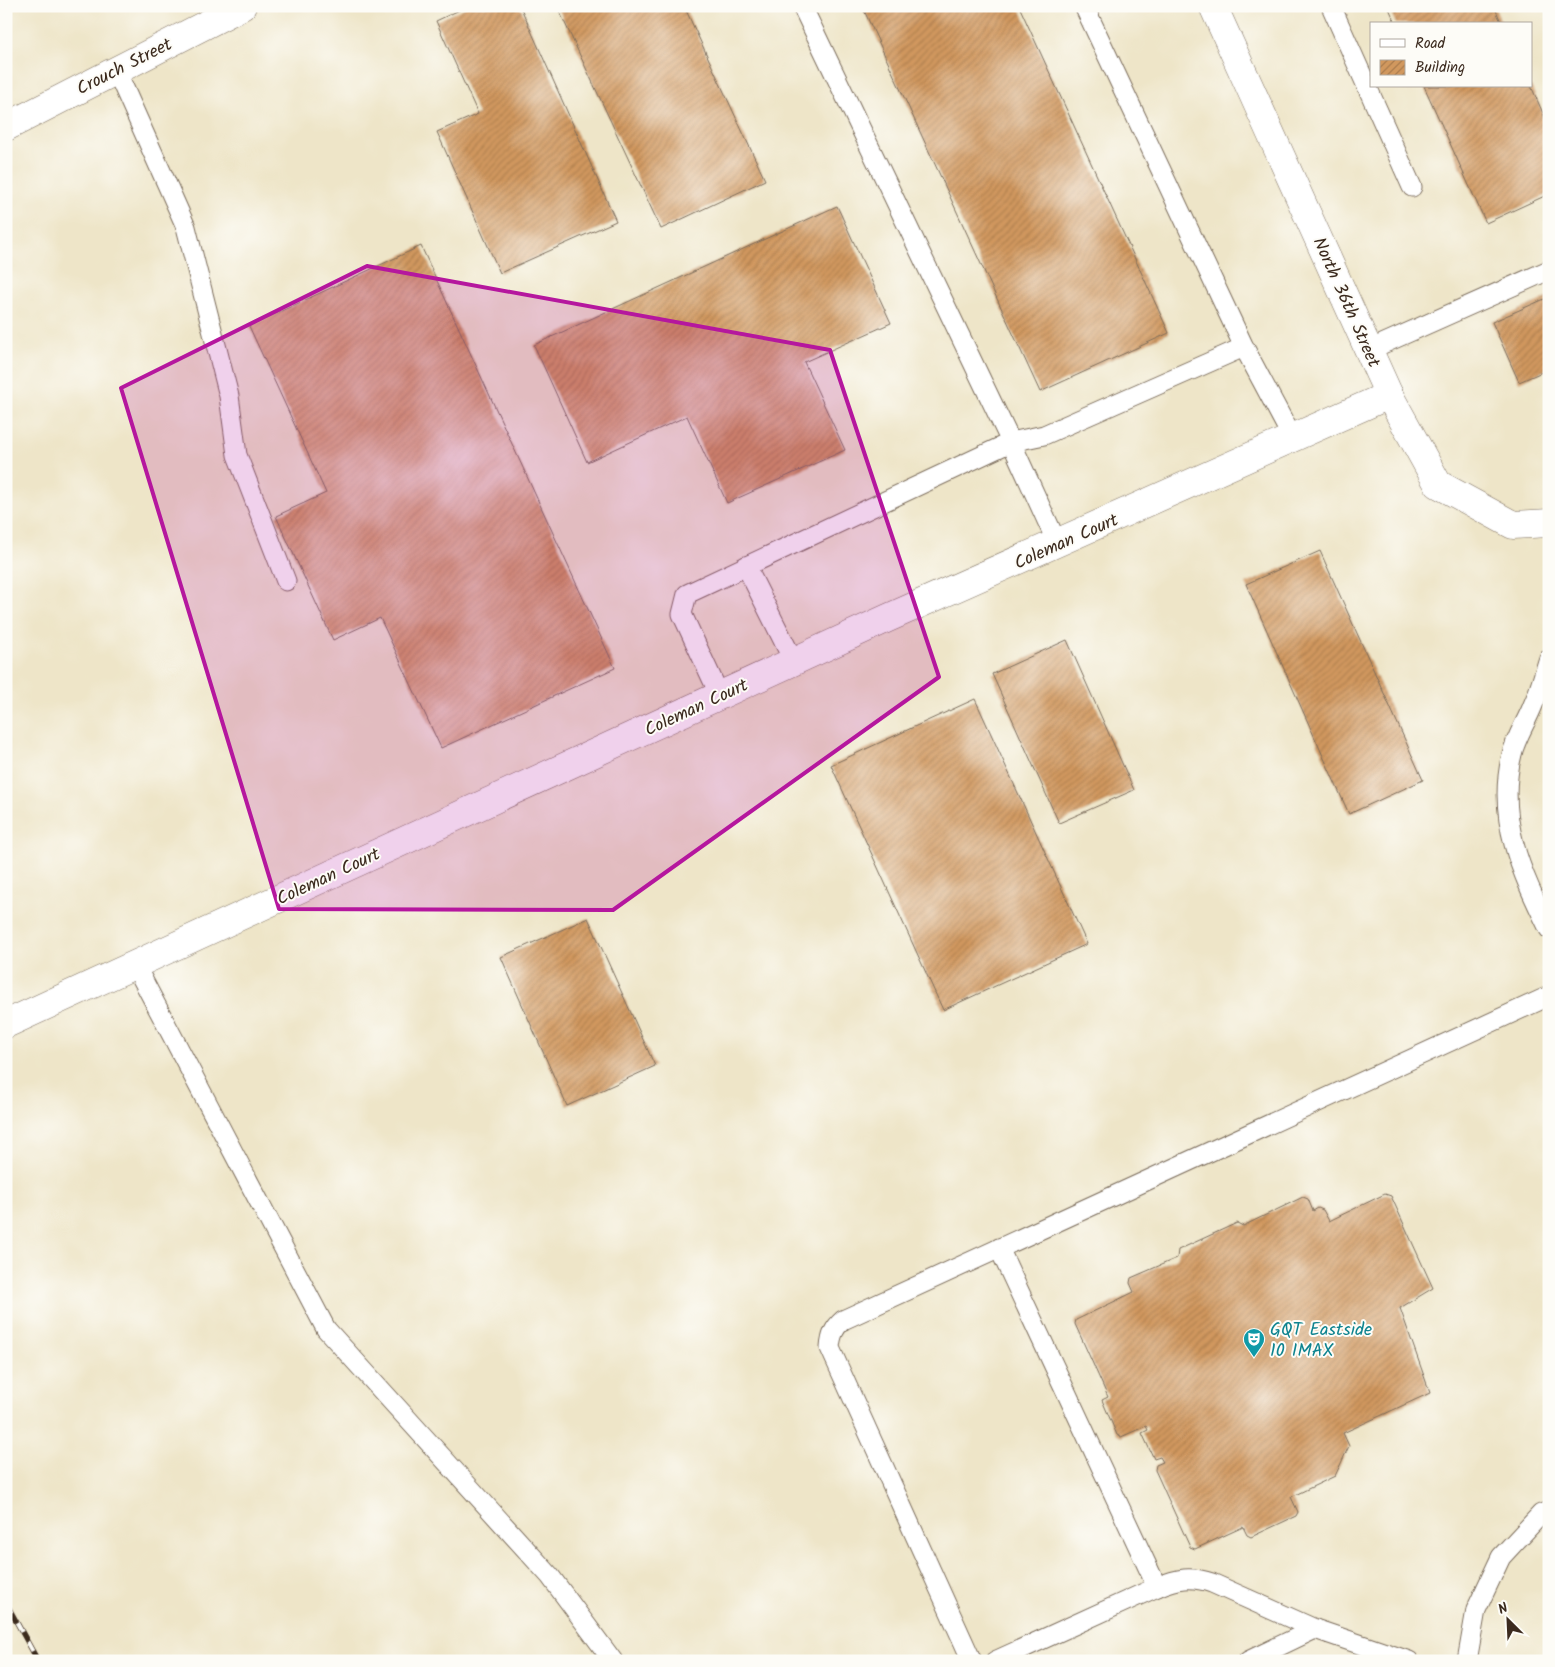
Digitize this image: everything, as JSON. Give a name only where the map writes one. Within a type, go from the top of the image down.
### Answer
[{"type":"street","name":"Crouch Street","points":[[6,127],[242,6]]},
{"type":"street","name":"North 36th Street","points":[[1213,6],[1389,395],[1438,484],[1513,525],[1549,523]]},
{"type":"street","name":"Coleman Court","points":[[6,1024],[794,662],[1389,395]]},
{"type":"lane","points":[[802,6],[1011,442],[1058,545]]},
{"type":"lane","points":[[1084,6],[1244,347],[1293,439]]},
{"type":"lane","points":[[1331,6],[1412,187]]},
{"type":"lane","points":[[116,70],[186,227],[228,396],[237,455],[286,581]]},
{"type":"lane","points":[[1369,350],[1549,270]]},
{"type":"lane","points":[[720,696],[682,614],[687,594],[1011,442],[1044,435],[1244,347]]},
{"type":"lane","points":[[746,566],[794,662]]},
{"type":"lane","points":[[1549,658],[1534,703],[1512,752],[1506,797],[1512,839],[1524,878],[1549,928]]},
{"type":"lane","points":[[135,965],[326,1329],[550,1576],[614,1661]]},
{"type":"lane","points":[[972,1661],[830,1348],[831,1336],[843,1320],[1549,996]]},
{"type":"lane","points":[[999,1248],[1157,1587]]},
{"type":"lane","points":[[1467,1661],[1476,1610],[1501,1557],[1541,1514],[1549,1511]]},
{"type":"lane","points":[[995,1661],[1157,1587],[1176,1579],[1194,1577],[1212,1583],[1315,1629],[1410,1661]]},
{"type":"lane","points":[[1248,1661],[1315,1629]]},
{"type":"highlighted area","points":[[367,266],[830,350],[939,677],[613,910],[279,909],[121,388]]},
{"type":"building","points":[[468,6],[520,6],[616,221],[500,273],[437,132],[478,114],[436,21]]},
{"type":"building","points":[[557,6],[684,6],[765,180],[661,229]]},
{"type":"building","points":[[862,6],[1019,6],[1169,333],[1040,392]]},
{"type":"building","points":[[1388,6],[1494,6],[1501,22],[1395,22]]},
{"type":"building","points":[[1425,88],[1532,88],[1549,127],[1549,194],[1486,223]]},
{"type":"building","points":[[837,206],[891,323],[804,362],[845,450],[727,503],[687,416],[587,462],[534,345]]},
{"type":"building","points":[[421,246],[615,668],[441,748],[380,618],[333,640],[276,516],[326,493],[249,326]]},
{"type":"building","points":[[1549,297],[1549,369],[1519,382],[1492,322]]},
{"type":"building","points":[[1320,551],[1423,780],[1349,814],[1246,584]]},
{"type":"building","points":[[1067,640],[1134,790],[1059,823],[992,674]]},
{"type":"building","points":[[975,699],[1087,944],[943,1010],[831,765]]},
{"type":"building","points":[[588,918],[655,1066],[567,1106],[501,957]]},
{"type":"building","name":"GQT Eastside 10 IMAX","points":[[1385,1194],[1391,1196],[1433,1288],[1400,1308],[1430,1393],[1343,1433],[1349,1446],[1335,1476],[1291,1497],[1298,1512],[1296,1516],[1251,1537],[1247,1535],[1243,1527],[1195,1549],[1190,1547],[1155,1470],[1156,1465],[1163,1462],[1160,1457],[1154,1459],[1142,1433],[1148,1430],[1146,1426],[1121,1437],[1117,1435],[1102,1400],[1108,1397],[1075,1324],[1076,1320],[1134,1292],[1130,1283],[1131,1278],[1177,1258],[1178,1250],[1237,1223],[1243,1226],[1303,1197],[1308,1199],[1313,1211],[1318,1208],[1323,1210],[1329,1221]]},
{"type":"railway","points":[[6,1603],[38,1661]]},
{"type":"place","name":"GQT Eastside 10 IMAX","points":[[1254,1358]]}]
